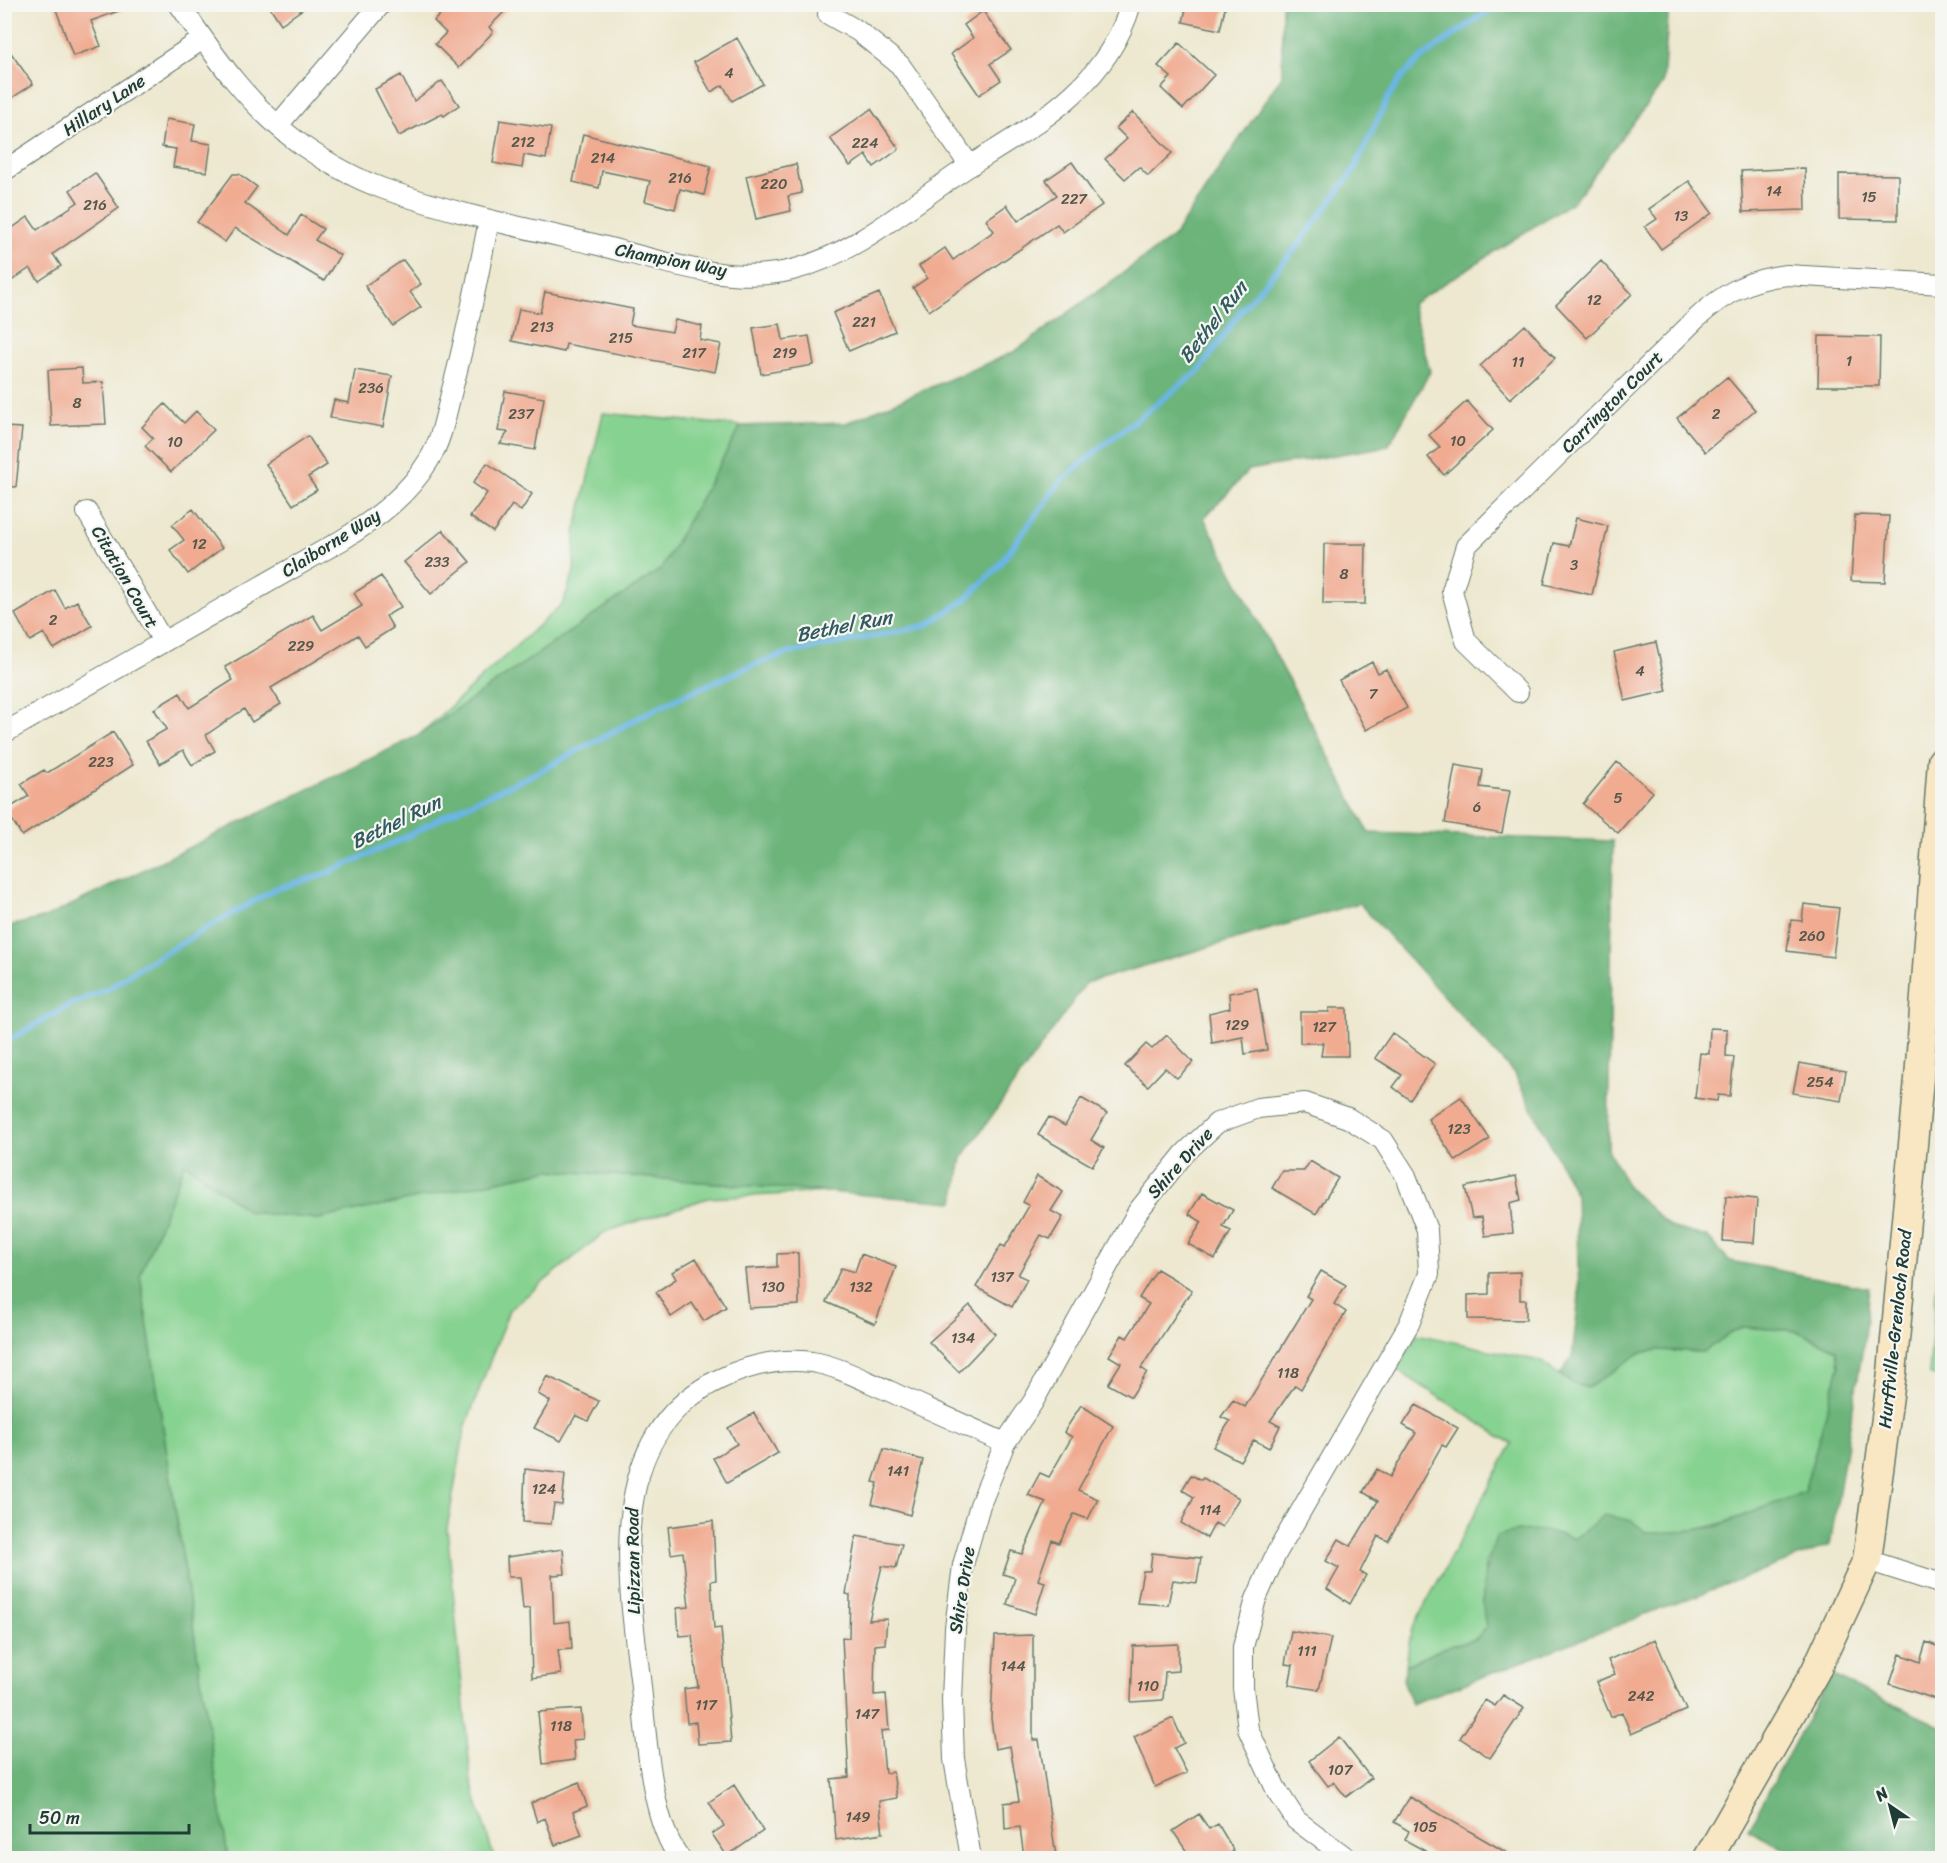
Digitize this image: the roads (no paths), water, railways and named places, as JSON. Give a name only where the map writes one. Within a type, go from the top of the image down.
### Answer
[{"type":"main road","name":"Hurffville-Grenloch Road","points":[[1708,1858],[1815,1672],[1867,1560],[1893,1361],[1919,1079],[1942,761]]},
{"type":"street","name":"Champion Way","points":[[179,4],[240,89],[302,145],[356,176],[383,188],[489,220],[696,268],[743,274],[768,273],[808,265],[856,242],[970,166],[1040,123],[1079,89],[1100,64],[1118,36],[1131,4]]},
{"type":"street","points":[[278,125],[381,4]]},
{"type":"street","points":[[828,14],[879,46],[900,65],[970,166]]},
{"type":"street","name":"Hillary Lane","points":[[4,171],[203,39]]},
{"type":"street","name":"Claiborne Way","points":[[4,733],[371,522],[415,481],[431,458],[446,415],[464,345],[489,220]]},
{"type":"street","name":"Carrington Court","points":[[1518,692],[1466,641],[1452,591],[1466,546],[1696,319],[1717,300],[1740,285],[1763,277],[1787,274],[1942,284]]},
{"type":"street","name":"Citation Court","points":[[87,512],[163,641]]},
{"type":"street","name":"Shire Drive","points":[[971,1858],[954,1759],[954,1628],[966,1555],[980,1504],[1005,1443],[1033,1402],[1138,1211],[1185,1153],[1217,1123],[1258,1108],[1305,1103],[1348,1118],[1383,1140],[1407,1176],[1427,1230],[1429,1274],[1409,1324],[1276,1554],[1256,1599],[1243,1647],[1243,1688],[1248,1729],[1276,1789],[1296,1820],[1347,1858]]},
{"type":"street","name":"Lipizzan Road","points":[[680,1858],[659,1814],[632,1616],[629,1545],[631,1503],[642,1466],[660,1430],[680,1404],[707,1385],[741,1369],[780,1361],[814,1362],[856,1376],[1005,1443]]},
{"type":"street","points":[[1867,1560],[1942,1584]]},
{"type":"waterway","name":"Bethel Run","points":[[4,1043],[64,1008],[109,988],[142,966],[275,889],[323,875],[400,840],[452,812],[536,773],[661,706],[748,667],[788,653],[925,626],[965,600],[996,569],[1061,481],[1200,370],[1242,309],[1296,248],[1354,170],[1388,98],[1402,77],[1421,58],[1498,4]]}]
